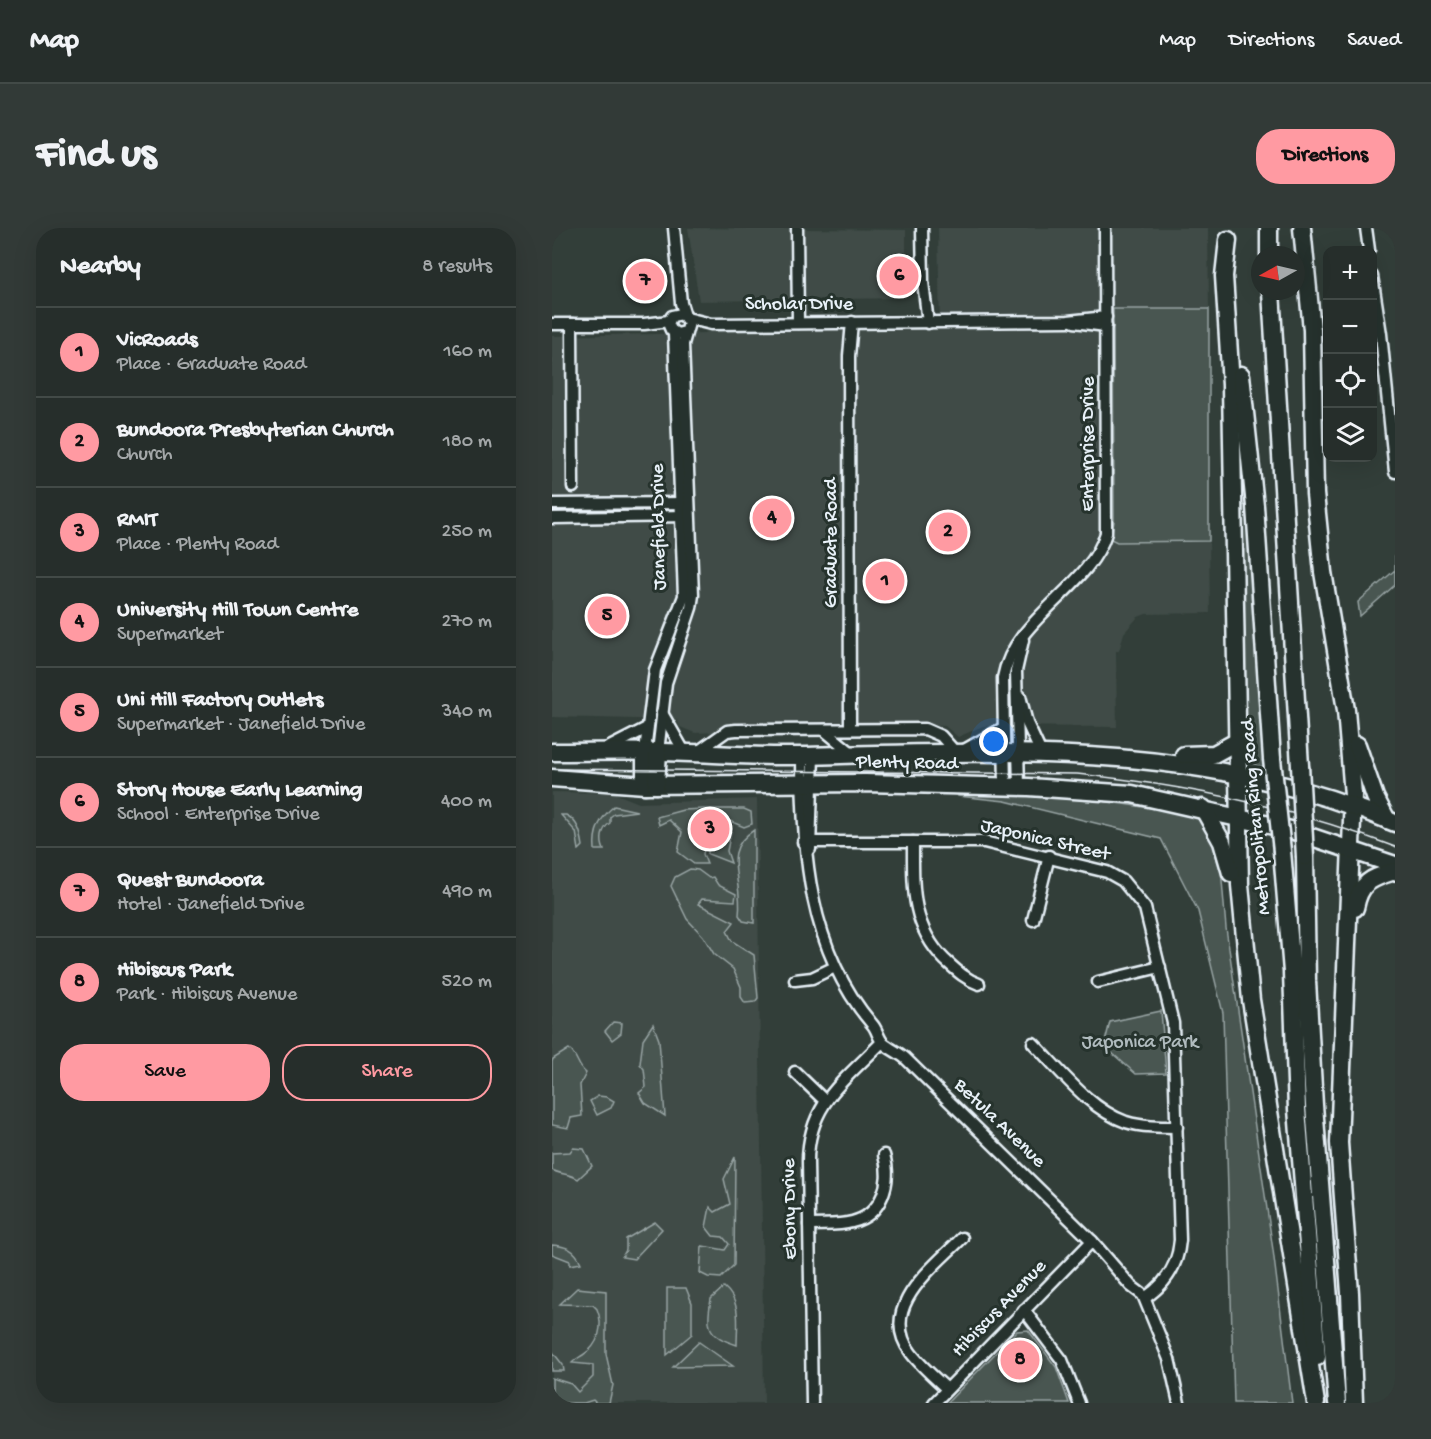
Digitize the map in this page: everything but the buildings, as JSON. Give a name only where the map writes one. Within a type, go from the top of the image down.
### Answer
[{"type":"highway","points":[[1269,228],[1269,246]]},
{"type":"highway","points":[[1302,228],[1312,330],[1315,494],[1334,651],[1346,710],[1353,801],[1338,1143],[1350,1293],[1354,1403]]},
{"type":"highway","points":[[1228,234],[1224,276],[1231,386],[1229,746],[1237,768],[1240,885],[1251,1000],[1316,1403]]},
{"type":"highway","name":"Metropolitan Ring Road","points":[[1228,234],[1255,506],[1272,759],[1292,972],[1298,1109],[1320,1403]]},
{"type":"highway","name":"Metropolitan Ring Road","points":[[1272,300],[1305,857],[1307,981],[1314,1106],[1337,1403]]},
{"type":"highway","points":[[1334,651],[1359,752],[1376,801],[1391,821]]},
{"type":"highway","points":[[1093,755],[1150,751],[1194,756],[1229,746]]},
{"type":"highway","name":"Plenty Road","points":[[552,752],[808,756],[1010,753],[1093,755],[1237,768],[1353,801],[1391,821]]},
{"type":"highway","name":"Janefield Drive","points":[[651,752],[651,785]]},
{"type":"highway","name":"Plenty Road","points":[[552,778],[651,785],[808,784],[1012,787],[1132,794],[1203,808],[1237,821],[1395,865]]},
{"type":"highway","points":[[1203,808],[1219,834],[1228,856],[1239,952],[1251,1000]]},
{"type":"highway","points":[[1348,953],[1358,894],[1370,878],[1395,872]]},
{"type":"street","name":"Janefield Drive","points":[[651,752],[662,714],[666,683],[693,595],[685,503],[673,279],[667,228]]},
{"type":"street","points":[[674,228],[681,303],[686,317]]},
{"type":"street","points":[[797,228],[798,323]]},
{"type":"street","points":[[922,228],[924,323]]},
{"type":"street","name":"Enterprise Drive","points":[[1010,753],[1003,728],[1003,678],[1011,649],[1095,555],[1106,533],[1105,228]]},
{"type":"street","points":[[1366,228],[1368,246]]},
{"type":"street","points":[[1376,300],[1382,334],[1389,431],[1395,472]]},
{"type":"street","name":"Scholar Drive","points":[[711,324],[680,314],[676,327],[711,324],[1106,321]]},
{"type":"street","name":"Graduate Road","points":[[849,323],[850,729]]},
{"type":"street","points":[[552,324],[644,324],[676,327]]},
{"type":"street","points":[[572,324],[573,487]]},
{"type":"street","points":[[552,504],[685,503]]},
{"type":"street","name":"Janefield Drive","points":[[651,752],[645,729],[653,677],[660,653],[680,613],[684,596],[686,517]]},
{"type":"street","points":[[552,518],[686,517]]},
{"type":"street","name":"Enterprise Drive","points":[[1012,787],[1010,753],[1017,657],[1027,632]]},
{"type":"street","points":[[660,653],[669,648],[678,649]]},
{"type":"street","points":[[1016,681],[1027,723],[1041,753]]},
{"type":"street","points":[[662,714],[690,753]]},
{"type":"street","points":[[957,754],[1003,728]]},
{"type":"street","points":[[601,752],[645,729]]},
{"type":"street","name":"Plenty Road","points":[[690,753],[727,731],[930,729],[941,736],[957,754]]},
{"type":"street","name":"Plenty Road","points":[[824,730],[853,754]]},
{"type":"street","name":"Betula Avenue","points":[[808,756],[807,843],[809,864],[817,917],[835,967],[882,1042],[905,1058],[1092,1241],[1145,1298],[1169,1359],[1179,1403]]},
{"type":"street","points":[[913,842],[914,900],[920,924],[939,953],[965,978],[979,984]]},
{"type":"street","name":"Japonica Street","points":[[807,843],[984,842],[1049,856],[1107,872],[1132,889],[1145,908],[1174,1032],[1179,1252],[1169,1275],[1145,1298]]},
{"type":"street","points":[[1033,920],[1049,856]]},
{"type":"street","points":[[795,980],[812,978],[835,967]]},
{"type":"street","points":[[1098,982],[1160,967]]},
{"type":"street","name":"Ebony Drive","points":[[812,1403],[809,1138],[813,1121],[824,1100],[882,1042]]},
{"type":"street","points":[[1033,1043],[1094,1102],[1115,1117],[1146,1126],[1177,1127]]},
{"type":"street","points":[[795,1072],[824,1100]]},
{"type":"street","points":[[809,1225],[849,1223],[870,1214],[880,1200],[886,1185],[887,1170],[884,1155]]},
{"type":"street","points":[[947,1389],[907,1347],[901,1332],[900,1316],[908,1295],[962,1238]]},
{"type":"street","name":"Hibiscus Avenue","points":[[934,1403],[1092,1241]]},
{"type":"street","points":[[1024,1310],[1062,1360],[1079,1403]]},
{"type":"shaded area","points":[[688,228],[906,230],[906,298],[699,301]]},
{"type":"shaded area","points":[[938,228],[1208,228],[1209,309],[1113,309],[1114,521],[1112,539],[1117,542],[1209,541],[1210,613],[1146,614],[1138,617],[1124,633],[1119,651],[1116,651],[1117,727],[983,726],[958,737],[945,726],[839,723],[839,726],[695,733],[680,727],[677,720],[552,717],[552,336],[705,333],[709,330],[940,329]]},
{"type":"shaded area","points":[[552,792],[614,793],[639,803],[757,799],[764,1403],[552,1403]]},
{"type":"green space","points":[[1113,309],[1209,309],[1209,541],[1117,542],[1111,539],[1114,521]]},
{"type":"green space","points":[[1246,505],[1265,768],[1241,761],[1238,506]]},
{"type":"green space","points":[[1395,570],[1395,585],[1360,616],[1358,602]]},
{"type":"green space","points":[[958,792],[1082,798],[1198,815],[1219,845],[1226,928],[1273,1250],[1292,1403],[1234,1403],[1223,1013],[1198,911],[1161,839],[1005,801],[958,796]]},
{"type":"green space","points":[[614,806],[637,811],[614,814],[610,817],[610,823],[602,835],[604,850],[595,850],[595,837],[599,825]]},
{"type":"green space","points":[[744,809],[751,812],[752,824],[744,827],[730,821],[722,825],[718,822],[701,823],[697,836],[706,838],[703,854],[707,864],[694,864],[678,852],[682,832],[669,820],[659,825],[657,817],[683,810]]},
{"type":"green space","points":[[561,815],[570,818],[578,828],[583,846],[579,850],[576,832]]},
{"type":"green space","points":[[732,826],[727,851],[731,863],[708,854],[708,846],[719,839],[722,828]]},
{"type":"green space","points":[[754,830],[754,923],[743,921],[739,915],[740,902],[735,857],[744,838]]},
{"type":"green space","points":[[690,869],[698,870],[709,878],[713,877],[718,885],[736,894],[735,901],[702,899],[698,904],[734,922],[727,931],[732,941],[754,955],[758,998],[755,1002],[745,1003],[733,969],[714,954],[703,936],[687,919],[671,886],[675,877]]},
{"type":"green space","name":"Japonica Park","points":[[1161,1011],[1166,1073],[1136,1074],[1104,1046],[1110,1022]]},
{"type":"green space","points":[[613,1022],[622,1023],[621,1033],[612,1040],[605,1031]]},
{"type":"green space","points":[[653,1024],[659,1040],[665,1116],[645,1103],[639,1093],[646,1087],[644,1069],[640,1064],[643,1039]]},
{"type":"green space","points":[[569,1049],[586,1073],[580,1085],[582,1116],[571,1118],[568,1128],[552,1125],[552,1062]]},
{"type":"green space","points":[[598,1096],[614,1101],[611,1108],[597,1115],[590,1101]]},
{"type":"green space","points":[[573,1148],[584,1149],[592,1166],[578,1179],[552,1170],[552,1153],[570,1152]]},
{"type":"green space","points":[[735,1157],[734,1265],[721,1278],[708,1277],[700,1273],[702,1246],[725,1250],[729,1244],[723,1237],[713,1236],[706,1227],[710,1207],[715,1212],[730,1204],[724,1179]]},
{"type":"green space","points":[[655,1222],[662,1229],[634,1259],[622,1257],[626,1250],[626,1239]]},
{"type":"green space","points":[[552,1245],[570,1249],[581,1263],[570,1265],[570,1261],[552,1254]]},
{"type":"green space","points":[[724,1287],[734,1299],[736,1306],[737,1345],[720,1338],[711,1330],[709,1324],[711,1299]]},
{"type":"green space","points":[[577,1288],[606,1291],[606,1354],[613,1385],[609,1403],[596,1403],[593,1400],[584,1403],[552,1403],[552,1378],[571,1384],[578,1392],[593,1377],[593,1365],[572,1363],[593,1346],[599,1335],[600,1322],[597,1309],[593,1305],[560,1304]]},
{"type":"green space","points":[[667,1288],[686,1288],[692,1303],[692,1334],[667,1355]]},
{"type":"green space","points":[[1028,1330],[1056,1367],[1069,1403],[947,1403],[1017,1331]]},
{"type":"green space","points":[[699,1342],[733,1366],[673,1367]]},
{"type":"green space","points":[[552,1351],[563,1365],[564,1371],[552,1371]]},
{"type":"tram line","points":[[552,769],[1077,774],[1159,784],[1239,800],[1317,820],[1395,847]]},
{"type":"place","name":"Story House Early Learning","points":[[899,276]]},
{"type":"place","name":"Quest Bundoora","points":[[645,281]]},
{"type":"place","name":"University Hill Town Centre","points":[[772,518]]},
{"type":"place","name":"Bundoora Presbyterian Church","points":[[948,532]]},
{"type":"place","name":"VicRoads","points":[[885,581]]},
{"type":"place","name":"Uni Hill Factory Outlets","points":[[607,616]]},
{"type":"place","name":"RMIT","points":[[710,829]]},
{"type":"place","name":"Hibiscus Park","points":[[1020,1360]]}]
